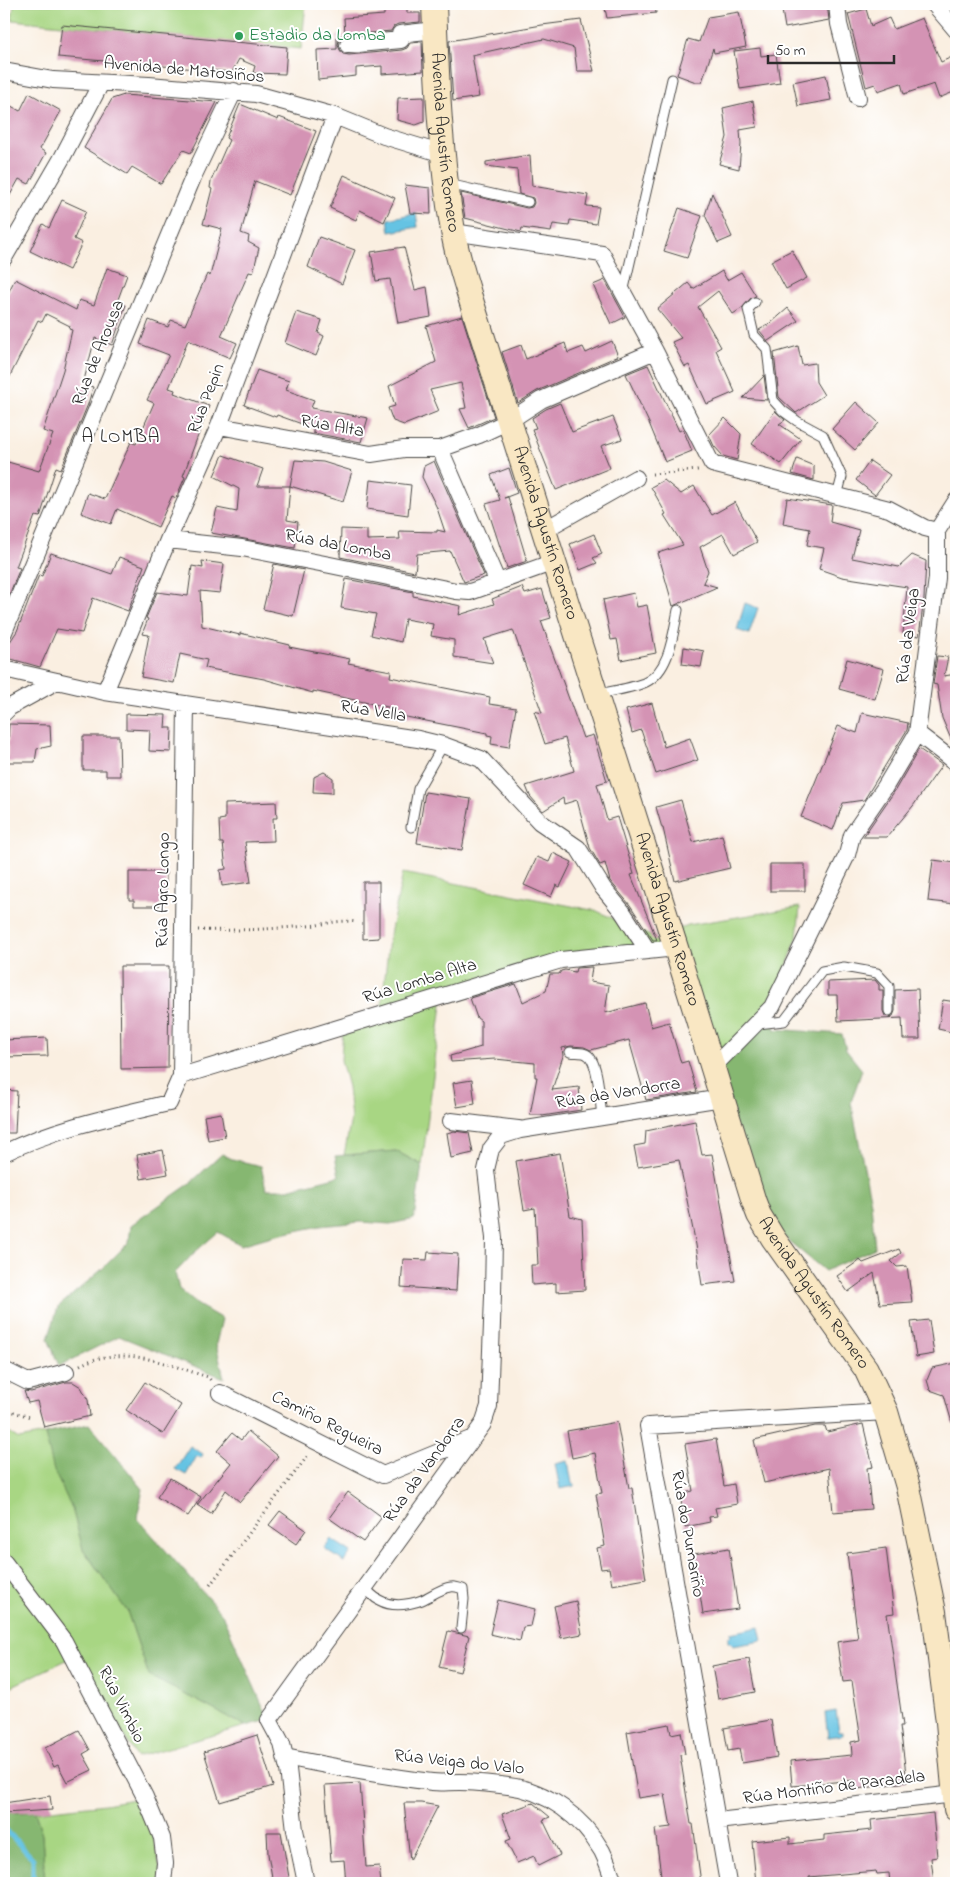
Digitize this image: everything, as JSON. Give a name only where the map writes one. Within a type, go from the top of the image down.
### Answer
[{"type":"street","name":"Avenida Agustín Romero","points":[[434,4],[443,154],[453,232],[470,297],[759,1215],[773,1238],[866,1369],[886,1412],[905,1479],[934,1612],[952,1720],[955,1801]]},
{"type":"street","points":[[837,4],[839,24],[858,98]]},
{"type":"street","points":[[934,4],[956,30]]},
{"type":"street","points":[[348,45],[401,40],[400,34],[435,30]]},
{"type":"street","name":"Avenida de Matosiños","points":[[4,70],[53,80],[256,94],[335,116],[384,136],[443,154]]},
{"type":"street","points":[[4,258],[62,158],[100,83]]},
{"type":"street","name":"Rúa de Arousa","points":[[4,632],[194,175],[234,91]]},
{"type":"street","name":"Rúa Pepin","points":[[105,692],[168,540],[219,426],[335,116]]},
{"type":"street","points":[[453,232],[602,254],[655,350],[712,464],[889,509],[926,528],[937,531],[956,501]]},
{"type":"street","points":[[498,583],[440,449],[479,435],[509,421],[541,400],[655,350]]},
{"type":"street","name":"Rúa Alta","points":[[219,426],[370,454],[404,449],[440,449]]},
{"type":"street","points":[[544,530],[636,478]]},
{"type":"street","name":"Rúa da Veiga","points":[[917,733],[937,578],[937,531]]},
{"type":"street","name":"Rúa da Lomba","points":[[168,540],[242,548],[456,591],[470,592],[554,562]]},
{"type":"street","name":"Rúa Vella","points":[[4,669],[105,692],[418,739],[443,745],[481,759],[540,822],[578,848],[602,888],[622,911],[648,951]]},
{"type":"street","points":[[4,713],[10,706],[57,681]]},
{"type":"street","name":"Rúa Agro Longo","points":[[181,1076],[186,704]]},
{"type":"street","points":[[713,1067],[772,1007],[847,855],[852,836],[885,787],[917,733],[956,762]]},
{"type":"street","name":"Rúa Lomba Alta","points":[[181,1076],[561,960],[676,948]]},
{"type":"street","points":[[4,1152],[22,1144],[101,1119],[169,1102],[181,1076]]},
{"type":"street","name":"Rúa da Vandorra","points":[[285,1758],[282,1744],[269,1720],[483,1424],[489,1406],[494,1238],[486,1170],[490,1149],[501,1136],[520,1130],[722,1098]]},
{"type":"street","name":"Rúa da Vandorra","points":[[451,1121],[520,1130]]},
{"type":"street","points":[[4,1370],[28,1382],[66,1372]]},
{"type":"street","name":"Camiño Regueira","points":[[220,1392],[383,1475],[473,1438]]},
{"type":"street","name":"Rúa do Pumariño","points":[[728,1883],[648,1426],[886,1412]]},
{"type":"street","name":"Rúa Vimbio","points":[[4,1562],[64,1640],[146,1797],[162,1838],[165,1863],[164,1883]]},
{"type":"street","points":[[285,1758],[292,1796],[295,1830],[306,1883]]},
{"type":"street","name":"Rúa Veiga do Valo","points":[[285,1758],[418,1780],[501,1785],[529,1790],[545,1797],[578,1821],[603,1853],[614,1883]]},
{"type":"street","name":"Rúa Montiño de Paradela","points":[[717,1821],[955,1801]]},
{"type":"lane","points":[[623,293],[672,79]]},
{"type":"lane","points":[[446,178],[458,186],[528,202]]},
{"type":"lane","points":[[755,302],[748,309],[754,334],[766,349],[773,400],[783,411],[797,421],[823,435],[842,477],[836,496]]},
{"type":"lane","points":[[596,695],[646,682],[657,673],[664,662],[672,641],[678,610]]},
{"type":"lane","points":[[411,827],[418,789],[443,745]]},
{"type":"lane","points":[[755,1024],[784,1021],[822,971],[844,967],[877,974],[889,986],[889,1011]]},
{"type":"lane","points":[[570,1052],[587,1054],[592,1059],[596,1068],[602,1117]]},
{"type":"lane","points":[[365,1586],[371,1594],[383,1603],[402,1604],[421,1600],[452,1586],[463,1589],[464,1599],[461,1628]]},
{"type":"path","points":[[636,478],[647,474],[701,469],[712,464]]},
{"type":"path","points":[[183,930],[242,931],[315,926],[342,920],[357,922]]},
{"type":"path","points":[[66,1372],[85,1363],[112,1356],[140,1356],[208,1377],[220,1392]]},
{"type":"path","points":[[4,1409],[30,1417]]},
{"type":"path","points":[[210,1585],[318,1442]]},
{"type":"green space","name":"Estadio da Lomba","points":[[14,4],[306,4],[301,49],[12,20]]},
{"type":"green space","points":[[403,873],[597,911],[650,936],[655,935],[660,950],[561,960],[443,996],[422,1165],[396,1151],[344,1155],[351,1119],[348,1087],[341,1060],[343,1027],[381,1015],[389,939]]},
{"type":"green space","points":[[800,907],[797,938],[772,1007],[713,1067],[671,932],[688,925]]},
{"type":"green space","points":[[779,993],[774,1029],[842,1034],[846,1050],[862,1070],[851,1102],[871,1203],[875,1248],[825,1271],[762,1219],[713,1067]]},
{"type":"green space","points":[[396,1151],[422,1165],[414,1219],[390,1224],[361,1222],[320,1226],[272,1236],[241,1245],[218,1232],[175,1273],[179,1289],[198,1305],[222,1319],[216,1344],[224,1378],[119,1336],[59,1366],[48,1339],[58,1307],[100,1271],[129,1242],[131,1225],[188,1185],[222,1154],[232,1159],[261,1166],[266,1189],[288,1189],[339,1176],[335,1156]]},
{"type":"green space","points":[[89,1424],[143,1489],[137,1518],[222,1614],[269,1720],[246,1726],[149,1676],[127,1611],[83,1549],[72,1508],[54,1471],[45,1434]]},
{"type":"green space","points":[[4,1430],[19,1439],[45,1434],[58,1479],[72,1508],[83,1549],[127,1611],[149,1676],[246,1726],[136,1757],[79,1654],[4,1690]]},
{"type":"green space","points":[[145,1797],[163,1883],[45,1883],[42,1835],[35,1812],[105,1804]]},
{"type":"green space","points":[[35,1812],[42,1835],[45,1883],[9,1883],[10,1879],[4,1869],[4,1813]]},
{"type":"water","points":[[416,213],[418,227],[390,232],[388,219]]},
{"type":"water","points":[[745,603],[758,608],[749,634],[737,630]]},
{"type":"water","points":[[190,1446],[203,1454],[201,1458],[197,1456],[186,1475],[175,1469]]},
{"type":"water","points":[[568,1461],[572,1484],[575,1484],[575,1486],[560,1489],[555,1464]]},
{"type":"water","points":[[331,1539],[351,1552],[344,1562],[324,1548]]},
{"type":"water","points":[[759,1627],[762,1641],[733,1646],[728,1642],[730,1633]]},
{"type":"water","points":[[836,1711],[839,1732],[843,1732],[843,1735],[828,1737],[825,1713]]},
{"type":"building","points":[[384,4],[407,4],[407,13],[420,13],[420,22],[398,24],[391,31],[347,35],[339,40],[340,50],[343,54],[349,55],[402,50],[407,48],[410,43],[422,42],[423,71],[382,74],[382,66],[356,68],[356,76],[318,80],[317,50],[337,49],[337,36],[345,35],[344,18],[384,15]]},
{"type":"building","points":[[604,4],[655,4],[656,13],[607,18]]},
{"type":"building","points":[[781,4],[827,4],[829,20],[785,28]]},
{"type":"building","points":[[866,9],[871,26],[889,18],[894,29],[922,18],[941,62],[952,57],[956,68],[956,91],[939,98],[934,84],[904,94],[901,83],[878,91],[875,84],[866,87],[848,14]]},
{"type":"building","points":[[739,12],[746,47],[714,53],[713,48],[702,82],[696,82],[677,75],[688,39],[699,42],[708,17]]},
{"type":"building","points":[[581,20],[594,71],[577,71],[574,48],[544,39],[472,55],[479,97],[453,101],[449,41]]},
{"type":"building","points":[[62,25],[287,47],[285,74],[253,73],[255,66],[239,59],[232,72],[58,57]]},
{"type":"building","points":[[760,48],[761,56],[776,54],[780,83],[740,89],[734,51]]},
{"type":"building","points":[[826,75],[831,100],[798,106],[793,82]]},
{"type":"building","points":[[29,93],[61,111],[40,149],[46,153],[29,184],[19,179],[4,206],[4,102],[20,111]]},
{"type":"building","points":[[124,95],[217,102],[191,153],[183,150],[161,184],[132,167],[127,174],[84,148],[112,99]]},
{"type":"building","points":[[424,97],[424,122],[416,125],[397,120],[398,98]]},
{"type":"building","points":[[753,101],[757,127],[740,130],[739,169],[719,164],[727,137],[723,108]]},
{"type":"building","points":[[240,104],[278,120],[279,117],[316,131],[290,195],[255,181],[241,233],[249,236],[248,242],[259,248],[253,273],[249,272],[221,336],[237,343],[230,358],[188,340],[169,388],[175,390],[174,393],[209,406],[176,498],[172,496],[158,527],[117,509],[111,524],[81,513],[88,493],[105,499],[131,442],[136,444],[154,403],[147,400],[169,355],[140,344],[149,320],[168,327],[171,320],[185,325],[207,274],[210,276],[222,229],[203,224],[212,189],[210,188],[211,181],[229,140],[226,138]]},
{"type":"building","points":[[530,155],[532,186],[588,195],[586,206],[599,207],[596,224],[570,220],[569,226],[553,224],[551,232],[522,228],[521,232],[465,218],[461,193],[527,208],[532,207],[534,203],[533,198],[519,194],[517,170],[486,166],[486,162]]},
{"type":"building","points":[[344,175],[395,198],[384,222],[360,210],[356,220],[330,208]]},
{"type":"building","points":[[405,185],[430,188],[431,214],[410,213]]},
{"type":"building","points":[[712,193],[732,237],[718,243],[705,215]]},
{"type":"building","points":[[62,200],[86,211],[74,239],[82,243],[69,270],[30,251],[43,224],[49,228]]},
{"type":"building","points":[[679,208],[702,216],[687,258],[664,251]]},
{"type":"building","points":[[319,237],[355,250],[342,284],[308,267]]},
{"type":"building","points":[[404,247],[415,290],[427,287],[431,317],[398,323],[390,279],[376,281],[371,252]]},
{"type":"building","points":[[792,250],[807,278],[786,289],[771,261]]},
{"type":"building","points":[[107,268],[127,275],[117,302],[126,305],[112,345],[95,338],[83,384],[93,387],[88,404],[61,469],[56,467],[40,517],[35,516],[16,567],[20,568],[5,605],[4,476],[8,462],[39,471],[53,434],[43,431],[63,370],[72,330],[69,329],[70,326],[46,314],[42,322],[38,320],[4,388],[4,301],[15,279],[76,310],[79,300],[94,305]]},
{"type":"building","points":[[722,271],[727,280],[741,272],[756,296],[751,298],[733,314],[718,291],[698,307],[721,347],[716,350],[735,392],[707,404],[689,365],[685,367],[672,342],[681,338],[657,309],[688,283],[693,289]]},
{"type":"building","points":[[605,280],[625,317],[611,324],[593,285]]},
{"type":"building","points":[[788,308],[798,321],[768,341],[759,330],[771,323]]},
{"type":"building","points":[[296,312],[322,320],[318,333],[324,336],[316,356],[285,343]]},
{"type":"building","points":[[462,316],[494,417],[469,428],[460,409],[466,408],[461,383],[430,390],[439,411],[404,425],[393,421],[388,408],[395,406],[389,386],[436,362],[426,326]]},
{"type":"building","points":[[612,341],[618,356],[537,391],[518,403],[502,352],[521,345],[526,359],[565,343],[568,353],[583,347],[586,353]]},
{"type":"building","points":[[798,346],[802,365],[815,363],[816,382],[824,395],[796,413],[779,397],[774,353]]},
{"type":"building","points":[[648,365],[679,431],[683,429],[692,451],[665,462],[626,374]]},
{"type":"building","points":[[257,370],[289,381],[286,390],[314,400],[311,408],[368,418],[361,442],[313,433],[313,428],[244,405]]},
{"type":"building","points":[[764,376],[767,400],[743,398]]},
{"type":"building","points":[[856,402],[879,423],[855,450],[832,429]]},
{"type":"building","points":[[560,403],[572,432],[613,417],[622,439],[601,446],[610,468],[556,490],[532,429],[536,428],[532,418]]},
{"type":"building","points":[[775,411],[785,420],[779,424],[801,439],[781,464],[752,444]]},
{"type":"building","points":[[725,418],[741,434],[737,460],[723,456],[714,446],[709,435]]},
{"type":"building","points":[[223,455],[263,469],[257,486],[290,486],[287,520],[298,522],[295,548],[211,533],[217,508],[237,512],[239,489],[214,476]]},
{"type":"building","points":[[797,459],[814,466],[814,480],[792,474]]},
{"type":"building","points":[[295,460],[323,462],[352,471],[343,502],[290,486]]},
{"type":"building","points":[[434,461],[484,575],[464,582],[450,551],[417,554],[415,572],[340,557],[341,529],[367,530],[367,540],[400,539],[399,531],[437,532],[437,530],[445,532],[437,508],[422,477],[424,466]]},
{"type":"building","points":[[870,461],[890,475],[875,495],[856,480]]},
{"type":"building","points":[[509,468],[517,493],[504,498],[508,497],[527,561],[507,568],[486,504],[500,500],[491,475]]},
{"type":"building","points":[[370,480],[411,485],[408,515],[367,509]]},
{"type":"building","points":[[664,480],[681,494],[694,486],[712,515],[735,502],[757,542],[734,554],[723,534],[700,547],[708,571],[703,583],[717,587],[673,606],[658,553],[683,545],[664,515],[666,514],[651,487]]},
{"type":"building","points":[[787,498],[832,505],[830,522],[859,530],[852,558],[899,567],[912,555],[926,561],[919,636],[903,634],[907,587],[842,577],[819,569],[824,548],[807,545],[810,529],[783,524]]},
{"type":"building","points":[[594,534],[602,554],[593,558],[597,563],[580,570],[570,544]]},
{"type":"building","points":[[51,553],[112,574],[119,557],[144,566],[128,611],[93,598],[82,633],[57,629],[40,667],[4,657],[4,651],[17,631],[39,575],[42,576]]},
{"type":"building","points":[[202,561],[224,564],[220,593],[200,591],[202,626],[290,645],[289,647],[350,659],[348,663],[391,671],[390,677],[490,697],[489,704],[516,708],[509,747],[491,744],[492,736],[487,735],[487,733],[391,714],[392,708],[313,691],[313,693],[264,679],[205,668],[207,660],[180,654],[174,683],[141,677],[149,635],[142,634],[148,619],[146,618],[157,592],[188,596],[192,566],[203,568]]},
{"type":"building","points":[[274,564],[304,570],[293,616],[263,609]]},
{"type":"building","points":[[346,579],[413,592],[413,596],[461,606],[459,615],[494,604],[492,599],[522,587],[525,594],[542,589],[551,618],[541,621],[583,738],[593,735],[607,781],[597,784],[607,820],[617,817],[634,874],[631,875],[657,940],[653,940],[630,905],[610,881],[605,863],[600,865],[590,848],[577,800],[564,804],[563,798],[543,811],[530,796],[526,786],[574,771],[565,738],[545,744],[534,711],[542,713],[513,630],[484,639],[493,663],[454,657],[454,640],[431,636],[433,624],[405,619],[401,642],[371,635],[376,614],[341,608]]},
{"type":"building","points":[[634,593],[637,607],[647,605],[656,653],[621,660],[617,639],[611,640],[603,600]]},
{"type":"building","points":[[684,647],[704,651],[701,667],[682,664]]},
{"type":"building","points":[[937,656],[948,657],[944,676],[956,674],[956,751],[942,718],[937,685],[933,684]]},
{"type":"building","points":[[847,659],[884,669],[875,699],[839,689]]},
{"type":"building","points":[[652,703],[664,747],[690,738],[698,760],[656,774],[641,730],[632,733],[626,710]]},
{"type":"building","points":[[862,713],[908,723],[907,730],[864,800],[843,803],[833,830],[801,817],[838,726],[857,733]]},
{"type":"building","points":[[126,714],[166,715],[165,728],[172,728],[171,752],[149,751],[150,730],[126,729]]},
{"type":"building","points":[[9,724],[50,725],[51,746],[37,749],[35,762],[7,762]]},
{"type":"building","points":[[83,736],[119,736],[120,776],[106,776],[106,770],[83,770]]},
{"type":"building","points":[[919,749],[942,765],[913,806],[887,837],[863,837],[894,792]]},
{"type":"building","points":[[324,772],[333,778],[333,793],[313,792],[314,777]]},
{"type":"building","points":[[425,792],[471,799],[462,850],[417,843]]},
{"type":"building","points":[[681,800],[693,842],[722,835],[730,868],[675,881],[663,828],[656,807]]},
{"type":"building","points":[[276,802],[277,818],[273,818],[274,841],[245,842],[251,882],[222,886],[220,870],[226,869],[223,843],[220,843],[219,820],[225,819],[225,804]]},
{"type":"building","points":[[553,853],[572,862],[560,887],[556,885],[551,897],[524,885],[537,857],[549,862]]},
{"type":"building","points":[[933,860],[956,863],[956,904],[928,901]]},
{"type":"building","points":[[770,864],[805,864],[805,891],[770,891]]},
{"type":"building","points":[[129,872],[166,872],[166,898],[162,899],[159,906],[134,906],[134,900],[129,900]]},
{"type":"building","points":[[363,882],[379,882],[379,938],[363,939]]},
{"type":"building","points":[[120,966],[169,966],[168,1068],[121,1069]]},
{"type":"building","points":[[592,967],[590,982],[609,985],[605,1013],[645,1003],[651,1027],[669,1022],[681,1063],[688,1061],[697,1092],[646,1100],[629,1040],[591,1050],[584,1047],[571,1046],[562,1048],[563,1056],[552,1090],[579,1087],[581,1110],[542,1116],[530,1115],[537,1077],[535,1077],[535,1063],[495,1059],[451,1062],[450,1056],[481,1047],[481,1021],[477,1018],[470,998],[516,984],[523,1002],[546,991],[550,974],[559,974],[565,970],[575,972],[576,968]]},
{"type":"building","points":[[875,980],[879,985],[879,990],[883,990],[883,1011],[885,1016],[889,1017],[893,1016],[895,1011],[895,990],[918,989],[920,1039],[903,1039],[902,1018],[838,1021],[837,995],[828,995],[828,982]]},
{"type":"building","points":[[943,1000],[956,1002],[956,1033],[938,1029]]},
{"type":"building","points":[[47,1038],[48,1056],[4,1057],[4,1040]]},
{"type":"building","points":[[472,1080],[475,1104],[457,1107],[453,1083]]},
{"type":"building","points":[[4,1090],[17,1091],[15,1133],[4,1133]]},
{"type":"building","points":[[221,1113],[225,1137],[208,1140],[204,1116]]},
{"type":"building","points":[[695,1121],[702,1155],[712,1154],[735,1281],[702,1285],[679,1160],[638,1167],[634,1146],[645,1144],[646,1131]]},
{"type":"building","points":[[454,1131],[469,1133],[473,1153],[451,1158],[447,1133]]},
{"type":"building","points":[[163,1150],[168,1174],[141,1179],[137,1155]]},
{"type":"building","points":[[560,1153],[570,1216],[582,1219],[585,1290],[556,1292],[556,1283],[532,1285],[531,1265],[538,1265],[535,1208],[524,1210],[516,1161]]},
{"type":"building","points":[[899,1249],[901,1253],[891,1261],[897,1267],[907,1266],[912,1302],[880,1304],[874,1273],[848,1292],[837,1276],[860,1260],[863,1263]]},
{"type":"building","points":[[428,1252],[458,1254],[456,1291],[401,1287],[403,1259],[427,1260]]},
{"type":"building","points":[[929,1320],[934,1354],[916,1357],[911,1322]]},
{"type":"building","points":[[956,1363],[956,1423],[952,1423],[944,1395],[930,1390],[927,1380],[932,1368]]},
{"type":"building","points":[[66,1382],[73,1382],[81,1387],[88,1400],[90,1416],[44,1427],[37,1401],[28,1403],[24,1391],[31,1392]]},
{"type":"building","points":[[145,1382],[181,1405],[163,1434],[126,1410]]},
{"type":"building","points":[[617,1422],[629,1488],[632,1488],[646,1579],[612,1585],[609,1568],[601,1569],[597,1548],[605,1546],[596,1494],[602,1493],[595,1453],[572,1458],[567,1431]]},
{"type":"building","points":[[863,1424],[873,1467],[867,1468],[871,1509],[833,1512],[829,1468],[764,1483],[754,1440],[815,1426],[825,1426],[827,1432]]},
{"type":"building","points":[[248,1431],[278,1456],[240,1502],[226,1490],[211,1514],[197,1505],[231,1463],[217,1451],[232,1433],[241,1440]]},
{"type":"building","points":[[716,1439],[724,1486],[734,1484],[737,1504],[715,1508],[717,1516],[709,1517],[710,1522],[685,1527],[680,1494],[693,1491],[685,1444]]},
{"type":"building","points":[[170,1478],[201,1497],[188,1516],[157,1497]]},
{"type":"building","points":[[348,1492],[382,1517],[363,1542],[329,1518]]},
{"type":"building","points":[[280,1511],[306,1530],[296,1544],[269,1525]]},
{"type":"building","points":[[729,1548],[738,1609],[703,1614],[694,1554]]},
{"type":"building","points":[[886,1548],[894,1613],[887,1614],[903,1726],[900,1726],[907,1782],[857,1789],[855,1780],[792,1786],[790,1761],[852,1755],[851,1742],[861,1740],[852,1681],[843,1682],[837,1642],[858,1639],[847,1553]]},
{"type":"building","points":[[498,1600],[535,1609],[531,1626],[523,1627],[520,1641],[490,1634]]},
{"type":"building","points":[[576,1601],[582,1634],[561,1638],[554,1606]]},
{"type":"building","points":[[448,1631],[469,1636],[460,1672],[439,1667]]},
{"type":"building","points":[[749,1659],[755,1692],[718,1699],[712,1666]]},
{"type":"building","points":[[771,1720],[777,1757],[742,1763],[739,1749],[728,1751],[724,1728]]},
{"type":"building","points":[[669,1724],[671,1734],[681,1732],[685,1754],[680,1755],[691,1824],[693,1824],[701,1883],[662,1883],[655,1829],[671,1827],[665,1794],[638,1798],[627,1732]]},
{"type":"building","points":[[79,1730],[90,1750],[83,1754],[92,1770],[67,1782],[58,1765],[54,1767],[45,1748]]},
{"type":"building","points":[[257,1735],[273,1786],[220,1802],[204,1752]]},
{"type":"building","points":[[360,1783],[366,1867],[379,1866],[381,1883],[346,1883],[344,1860],[331,1861],[325,1785]]},
{"type":"building","points":[[50,1796],[52,1810],[4,1813],[4,1803]]},
{"type":"building","points":[[404,1803],[438,1806],[410,1860]]},
{"type":"building","points":[[533,1803],[550,1817],[543,1820],[560,1855],[538,1866],[534,1856],[517,1863],[506,1841],[511,1839],[502,1814]]},
{"type":"building","points":[[933,1813],[937,1857],[931,1858],[934,1883],[890,1883],[889,1873],[877,1874],[876,1871],[809,1877],[810,1883],[756,1883],[752,1841],[790,1837],[790,1844],[824,1840],[824,1835],[872,1830],[871,1820]]},
{"type":"building","points":[[267,1832],[281,1832],[290,1883],[273,1883],[268,1854]]},
{"type":"waterway","points":[[952,563],[956,565]]},
{"type":"waterway","points":[[4,1828],[33,1859],[33,1883]]},
{"type":"place","name":"Estadio da Lomba","points":[[239,36]]},
{"type":"district","name":"A LOMBA","points":[[121,437]]}]
